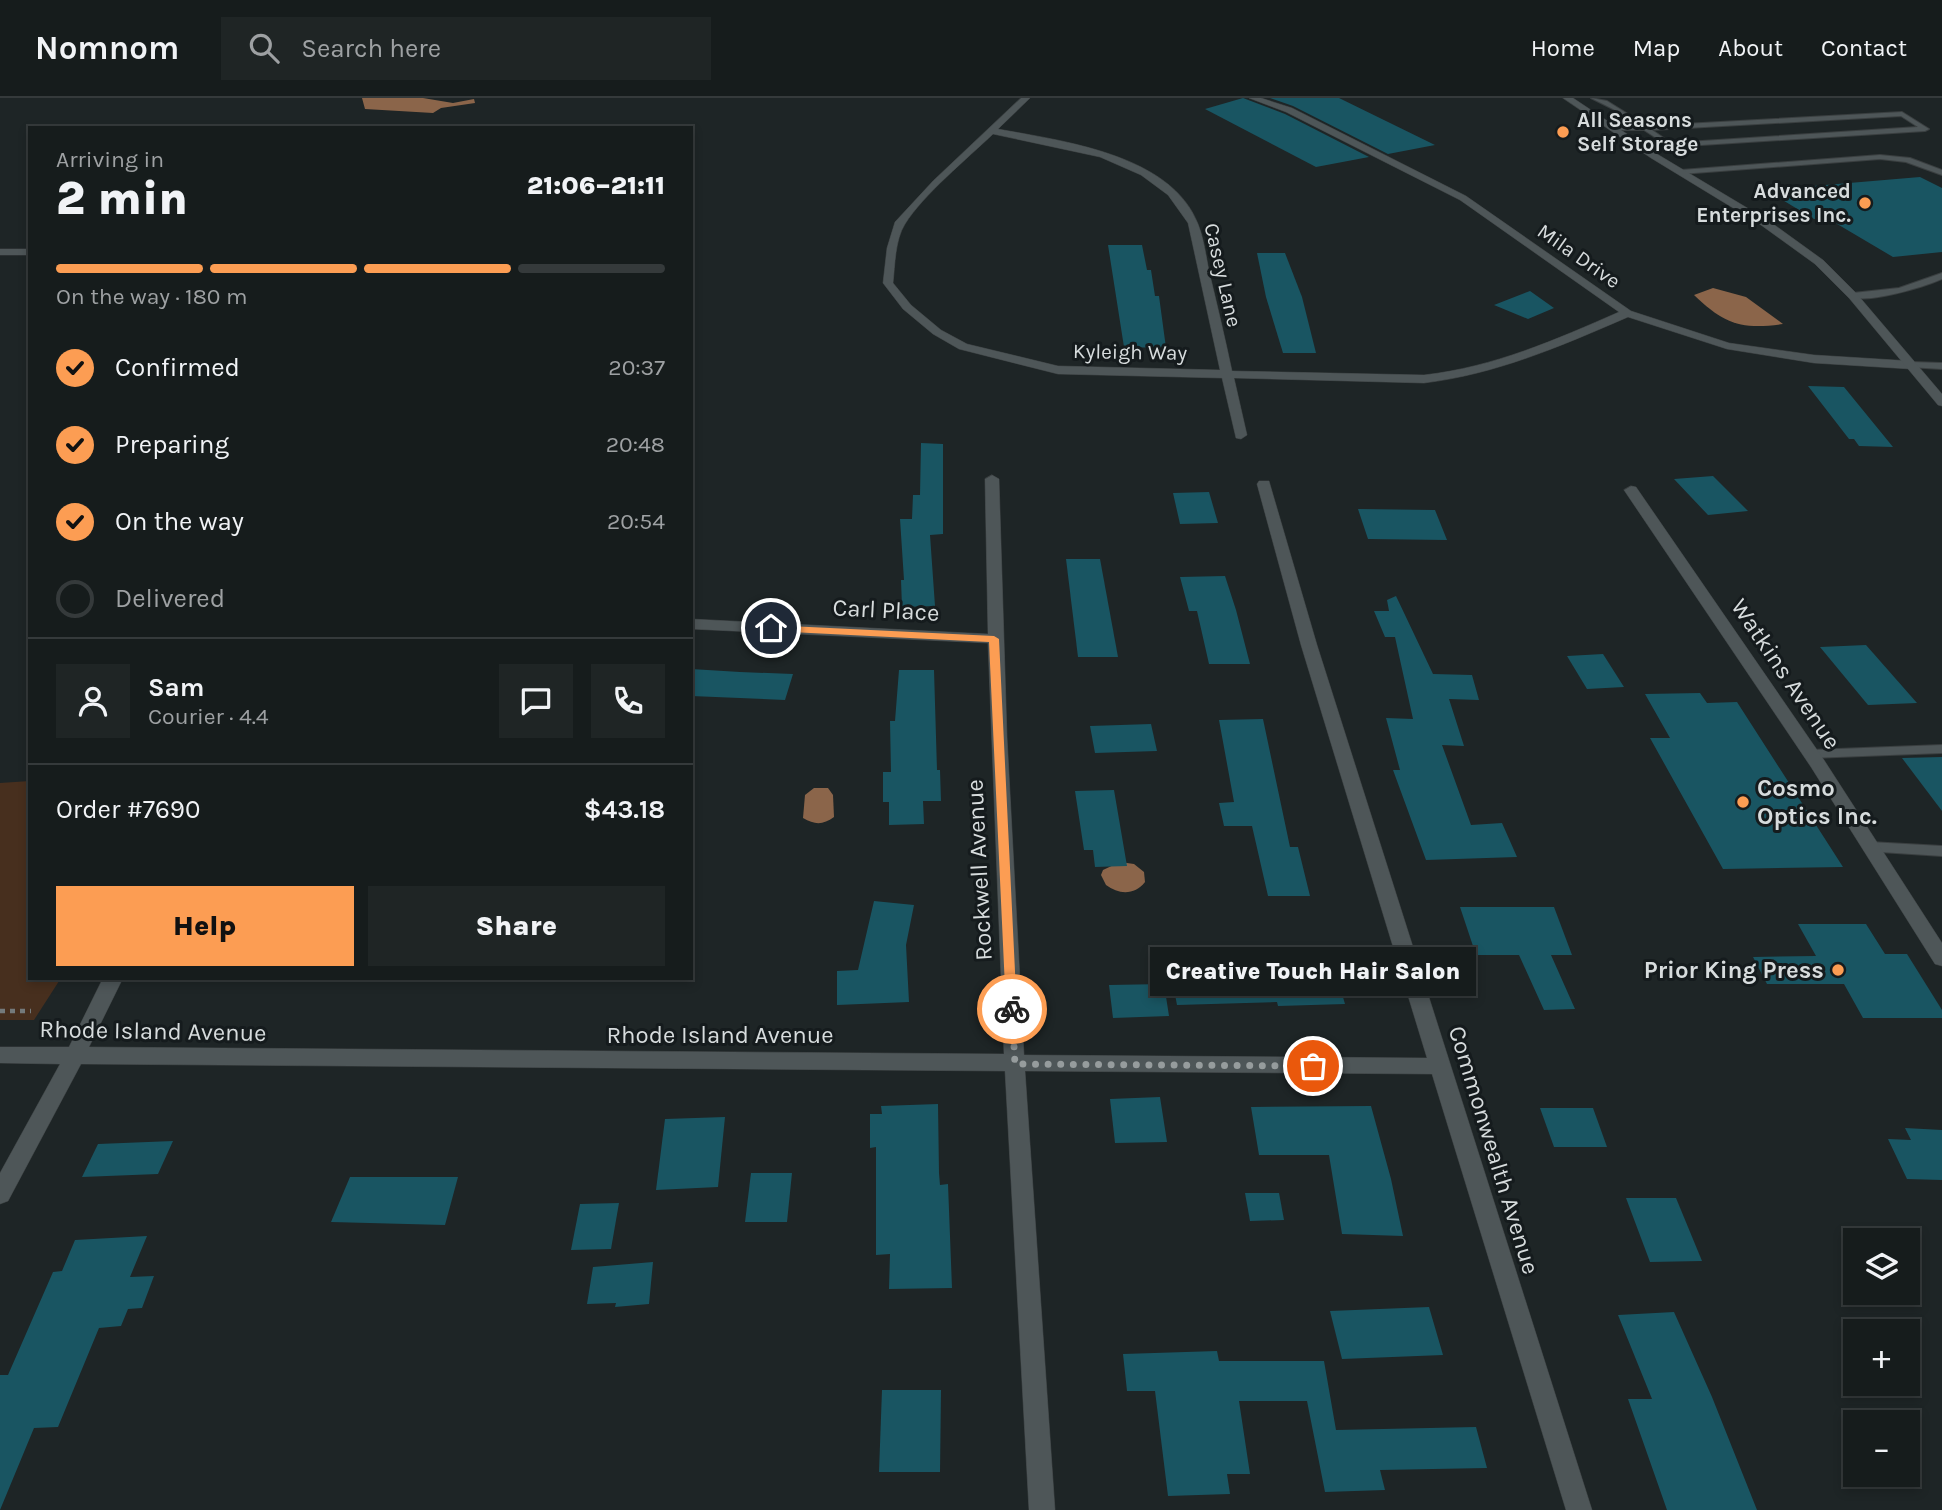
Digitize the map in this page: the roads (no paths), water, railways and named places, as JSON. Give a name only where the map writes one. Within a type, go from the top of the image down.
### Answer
[{"type":"street","name":"Kyleigh Way","points":[[1026,98],[949,170],[900,224],[892,248],[888,283],[907,307],[937,332],[963,347],[1058,370],[1424,379],[1454,377],[1512,362],[1627,313]]},
{"type":"street","name":"Mila Drive","points":[[1253,98],[1289,110],[1463,198],[1627,313],[1727,346],[1814,359],[1910,365]]},
{"type":"street","points":[[1567,98],[1765,223],[1819,262],[1853,296],[1942,402]]},
{"type":"street","name":"Casey Lane","points":[[993,131],[1104,156],[1164,186],[1193,223],[1241,435]]},
{"type":"street","points":[[0,252],[28,252]]},
{"type":"street","name":"Rockwell Avenue","points":[[992,479],[994,639],[1015,1064],[1042,1510]]},
{"type":"street","name":"Commonwealth Avenue","points":[[1264,484],[1313,658],[1579,1510]]},
{"type":"street","name":"Watkins Avenue","points":[[1631,490],[1811,754],[1942,959]]},
{"type":"street","name":"Carl Place","points":[[693,624],[994,639]]},
{"type":"street","points":[[0,1194],[75,1056],[112,980]]},
{"type":"street","name":"Rhode Island Avenue","points":[[0,1055],[1440,1066]]},
{"type":"lane","points":[[1594,98],[1623,109],[1643,128],[1670,145],[1925,129],[1902,114],[1643,128],[1615,129]]},
{"type":"lane","points":[[1681,172],[1880,157],[1907,160],[1942,173]]},
{"type":"lane","points":[[1853,296],[1920,287],[1942,275]]},
{"type":"lane","points":[[1910,365],[1942,366]]},
{"type":"lane","points":[[1811,754],[1942,749]]},
{"type":"lane","points":[[1870,847],[1942,851]]},
{"type":"place","name":"All Seasons Self Storage","points":[[1563,132]]},
{"type":"place","name":"Advanced Enterprises Inc.","points":[[1865,203]]},
{"type":"place","name":"Cosmo Optics Inc.","points":[[1743,802]]},
{"type":"place","name":"Prior King Press","points":[[1838,970]]},
{"type":"place","name":"Creative Touch Hair Salon","points":[[1313,1066]]}]
